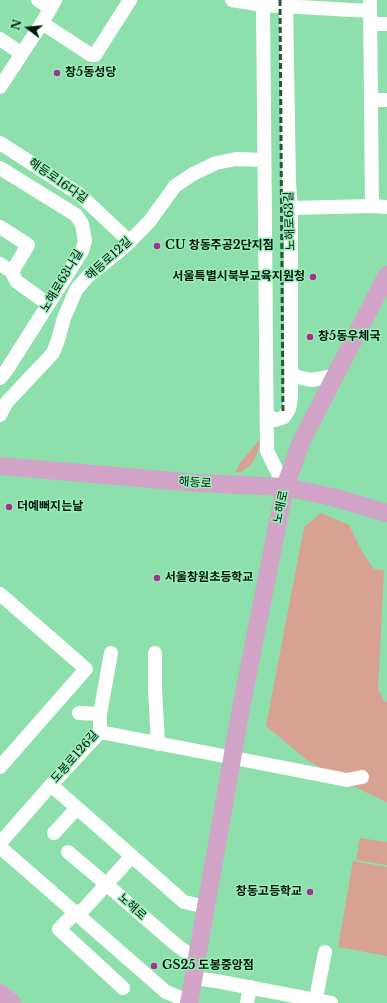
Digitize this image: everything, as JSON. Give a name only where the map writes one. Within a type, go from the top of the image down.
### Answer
[{"type":"main road","name":"노해로","points":[[190,1002],[233,758],[285,487],[301,442],[387,275]]},
{"type":"main road","name":"해등로","points":[[0,466],[197,483],[285,487],[332,497],[387,512]]},
{"type":"main road","points":[[0,993],[12,1003]]},
{"type":"street","points":[[0,87],[42,23],[52,4],[38,0]]},
{"type":"street","points":[[42,23],[91,55],[96,55],[130,0]]},
{"type":"street","points":[[232,0],[248,4],[263,2],[286,3],[370,12],[387,24]]},
{"type":"street","name":"노해로63길","points":[[263,2],[267,451],[285,487]]},
{"type":"street","name":"노해로63길","points":[[267,416],[276,420],[284,417],[291,398],[291,208],[289,183],[286,3]]},
{"type":"street","points":[[370,12],[372,206]]},
{"type":"street","points":[[0,39],[21,53]]},
{"type":"street","points":[[371,100],[387,100]]},
{"type":"street","name":"해등로16다길","points":[[0,143],[79,194],[130,242]]},
{"type":"street","name":"해등로12길","points":[[0,415],[7,402],[53,353],[64,318],[76,290],[88,276],[130,242],[149,222],[175,186],[206,167],[225,161],[236,159],[264,160]]},
{"type":"street","name":"노해로63나길","points":[[0,168],[76,215],[82,224],[85,242],[82,251],[6,371],[0,378]]},
{"type":"street","points":[[291,208],[387,206]]},
{"type":"street","points":[[0,227],[28,245],[6,268],[16,281],[48,304]]},
{"type":"street","points":[[291,373],[298,377],[311,380],[334,376]]},
{"type":"street","points":[[0,594],[86,669],[0,767]]},
{"type":"street","name":"도봉로126길","points":[[0,843],[100,732],[100,714],[111,653]]},
{"type":"street","points":[[155,654],[158,744]]},
{"type":"street","points":[[79,714],[100,714]]},
{"type":"street","points":[[100,732],[347,780],[362,777]]},
{"type":"street","points":[[51,785],[184,902],[207,907]]},
{"type":"street","points":[[54,833],[77,808]]},
{"type":"street","points":[[0,847],[166,992],[190,1002]]},
{"type":"street","name":"노해로","points":[[68,852],[158,930],[198,961]]},
{"type":"street","points":[[124,988],[59,929],[75,913],[83,910],[132,856]]},
{"type":"street","points":[[316,1002],[325,952]]},
{"type":"street","points":[[194,978],[250,987],[316,1002],[331,1003]]},
{"type":"street","points":[[247,1003],[250,987]]},
{"type":"shaded area","points":[[261,438],[258,451],[252,464],[241,472],[235,473],[240,463]]},
{"type":"shaded area","points":[[321,513],[349,525],[363,553],[374,569],[384,570],[378,689],[384,701],[387,702],[387,802],[346,783],[307,760],[266,726],[304,527]]},
{"type":"shaded area","points":[[360,838],[387,842],[387,865],[356,860]]},
{"type":"shaded area","points":[[353,861],[387,867],[387,956],[338,947]]},
{"type":"railway","points":[[280,0],[283,412]]},
{"type":"place","name":"창5동성당","points":[[57,73]]},
{"type":"place","name":"CU 창동주공2단지점","points":[[157,246]]},
{"type":"place","name":"서울특별시북부교육지원청","points":[[313,277]]},
{"type":"place","name":"창5동우체국","points":[[310,337]]},
{"type":"place","name":"더예뻐지는날","points":[[9,507]]},
{"type":"place","name":"서울창원초등학교","points":[[157,578]]},
{"type":"place","name":"창동고등학교","points":[[310,892]]},
{"type":"place","name":"GS25 도봉중앙점","points":[[154,966]]}]
